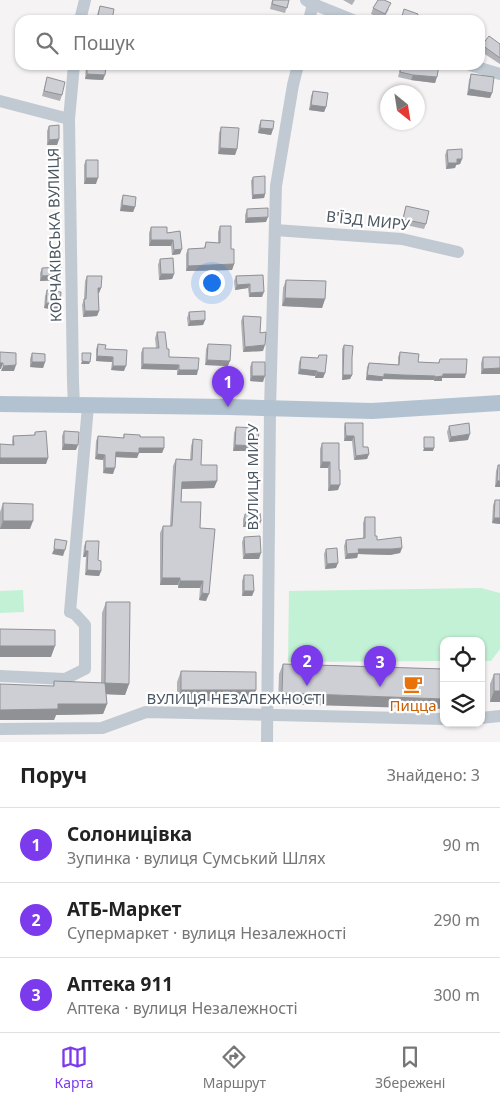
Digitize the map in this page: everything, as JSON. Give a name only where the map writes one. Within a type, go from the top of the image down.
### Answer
[{"type":"main road","points":[[0,404],[372,411],[500,404]]},
{"type":"street","points":[[81,15],[85,0]]},
{"type":"street","points":[[309,15],[310,2],[341,15]]},
{"type":"street","name":"КОРЧАКІВСЬКА ВУЛИЦЯ","points":[[0,676],[64,679],[85,669],[85,625],[75,614],[70,612],[81,406],[73,382],[69,119],[74,70]]},
{"type":"street","name":"ВУЛИЦЯ МИРУ","points":[[267,742],[270,409],[276,186],[297,70]]},
{"type":"street","points":[[485,70],[500,74]]},
{"type":"street","points":[[0,101],[69,119]]},
{"type":"street","name":"В'ЇЗД МИРУ","points":[[275,230],[402,239],[458,252]]},
{"type":"street","name":"ВУЛИЦЯ НЕЗАЛЕЖНОСТІ","points":[[0,729],[102,728],[146,712],[440,719]]},
{"type":"street","points":[[485,718],[500,716]]},
{"type":"green space","points":[[481,588],[500,593],[500,649],[491,661],[485,661],[485,637],[440,637],[440,661],[288,662],[289,591]]},
{"type":"green space","points":[[23,590],[24,612],[0,613],[0,591]]},
{"type":"building","points":[[273,0],[289,0],[287,8],[272,4]]},
{"type":"building","points":[[378,0],[391,3],[385,14],[373,8]]},
{"type":"building","points":[[100,6],[114,9],[113,15],[98,15]]},
{"type":"building","points":[[404,9],[418,14],[418,15],[402,15]]},
{"type":"building","points":[[489,36],[500,44],[500,58],[485,47],[485,41]]},
{"type":"building","points":[[87,70],[106,70],[105,75],[87,74]]},
{"type":"building","points":[[400,70],[438,70],[437,77],[400,72]]},
{"type":"building","points":[[471,74],[494,77],[492,93],[469,89]]},
{"type":"building","points":[[47,77],[65,82],[62,95],[44,91]]},
{"type":"building","points":[[313,91],[328,93],[326,107],[311,105]]},
{"type":"building","points":[[261,120],[274,121],[273,129],[260,128]]},
{"type":"building","points":[[59,125],[59,139],[49,140],[49,126]]},
{"type":"building","points":[[221,127],[239,128],[237,149],[220,148]]},
{"type":"building","points":[[462,149],[462,159],[457,159],[457,163],[448,163],[447,150]]},
{"type":"building","points":[[86,160],[98,160],[98,178],[86,178]]},
{"type":"building","points":[[265,176],[265,194],[253,195],[253,177]]},
{"type":"building","points":[[123,195],[136,197],[135,207],[122,205]]},
{"type":"building","points":[[406,206],[429,211],[426,224],[403,219]]},
{"type":"building","points":[[268,208],[268,217],[247,218],[247,209]]},
{"type":"building","points":[[220,226],[231,226],[231,249],[234,249],[234,264],[188,266],[188,249],[205,248],[206,242],[220,243]]},
{"type":"building","points":[[151,227],[167,227],[167,233],[180,231],[182,249],[174,250],[173,240],[151,240]]},
{"type":"building","points":[[173,258],[174,274],[161,274],[160,259]]},
{"type":"building","points":[[61,267],[61,275],[42,276],[42,268]]},
{"type":"building","points":[[263,275],[264,292],[250,293],[250,284],[237,285],[236,276]]},
{"type":"building","points":[[87,276],[102,276],[101,288],[98,288],[99,311],[85,311],[84,299],[86,299]]},
{"type":"building","points":[[286,280],[326,281],[325,299],[285,298]]},
{"type":"building","points":[[47,290],[61,292],[60,305],[46,303]]},
{"type":"building","points":[[205,311],[205,320],[190,321],[189,312]]},
{"type":"building","points":[[243,316],[261,317],[260,333],[266,332],[265,345],[245,347]]},
{"type":"building","points":[[157,332],[165,332],[169,357],[199,358],[198,370],[179,370],[179,365],[143,364],[143,348],[159,348]]},
{"type":"building","points":[[98,344],[106,345],[105,349],[127,350],[126,366],[113,366],[113,357],[97,356]]},
{"type":"building","points":[[208,344],[231,345],[230,361],[207,360]]},
{"type":"building","points":[[344,345],[353,346],[352,375],[343,375]]},
{"type":"building","points":[[0,352],[16,353],[16,365],[3,366],[3,363],[0,363]]},
{"type":"building","points":[[400,352],[419,354],[418,362],[439,363],[440,359],[467,359],[466,374],[443,374],[443,376],[435,377],[367,375],[369,363],[399,365]]},
{"type":"building","points":[[32,353],[45,354],[45,362],[32,362]]},
{"type":"building","points":[[82,353],[91,353],[90,362],[82,361]]},
{"type":"building","points":[[319,355],[327,355],[325,373],[300,369],[301,357],[318,358]]},
{"type":"building","points":[[483,357],[500,357],[500,368],[483,369]]},
{"type":"building","points":[[252,362],[265,362],[265,376],[252,376]]},
{"type":"building","points":[[345,423],[363,423],[363,447],[368,447],[369,454],[356,456],[354,436],[346,436]]},
{"type":"building","points":[[469,423],[470,434],[451,437],[449,426]]},
{"type":"building","points":[[236,427],[259,428],[258,446],[235,445]]},
{"type":"building","points":[[46,431],[48,458],[0,458],[0,444],[14,445],[13,436],[35,435],[35,432]]},
{"type":"building","points":[[64,431],[79,432],[78,445],[64,444]]},
{"type":"building","points":[[124,434],[140,435],[140,437],[164,437],[164,448],[139,448],[139,453],[116,452],[115,468],[105,468],[105,455],[97,454],[98,436],[124,438]]},
{"type":"building","points":[[424,437],[434,437],[434,448],[424,448]]},
{"type":"building","points":[[193,439],[202,440],[201,465],[217,465],[217,481],[182,482],[181,502],[201,502],[200,528],[215,529],[209,594],[202,593],[203,581],[180,581],[180,578],[162,578],[163,526],[172,526],[176,459],[192,460]]},
{"type":"building","points":[[322,443],[339,443],[340,485],[330,485],[330,462],[322,462]]},
{"type":"building","points":[[498,465],[500,465],[500,481],[497,481]]},
{"type":"building","points":[[495,500],[500,500],[500,518],[494,518]]},
{"type":"building","points":[[3,503],[33,504],[33,521],[3,521]]},
{"type":"building","points":[[260,513],[261,521],[245,522],[245,514]]},
{"type":"building","points":[[365,517],[375,517],[375,536],[377,536],[377,540],[401,537],[402,548],[358,549],[359,553],[347,554],[346,540],[365,538]]},
{"type":"building","points":[[260,536],[261,553],[245,554],[244,537]]},
{"type":"building","points":[[55,539],[67,541],[65,550],[54,549]]},
{"type":"building","points":[[86,541],[99,541],[98,560],[101,561],[101,571],[87,570],[88,551],[85,551]]},
{"type":"building","points":[[337,548],[338,563],[327,564],[326,549]]},
{"type":"building","points":[[244,575],[253,575],[254,591],[244,591]]},
{"type":"building","points":[[106,602],[130,602],[129,684],[105,683]]},
{"type":"building","points":[[0,629],[55,630],[55,646],[0,646]]},
{"type":"building","points":[[283,664],[440,669],[440,699],[282,693]]},
{"type":"building","points":[[181,671],[256,672],[256,690],[181,690]]},
{"type":"building","points":[[494,674],[500,674],[500,691],[494,691]]},
{"type":"building","points":[[54,681],[105,683],[107,704],[58,704],[58,709],[0,710],[0,684],[54,686]]},
{"type":"place","name":"Солоницівка","points":[[228,407]]},
{"type":"place","name":"Пицца","points":[[413,684]]},
{"type":"place","name":"АТБ-Маркет","points":[[307,686]]},
{"type":"place","name":"Аптека 911","points":[[380,687]]}]
